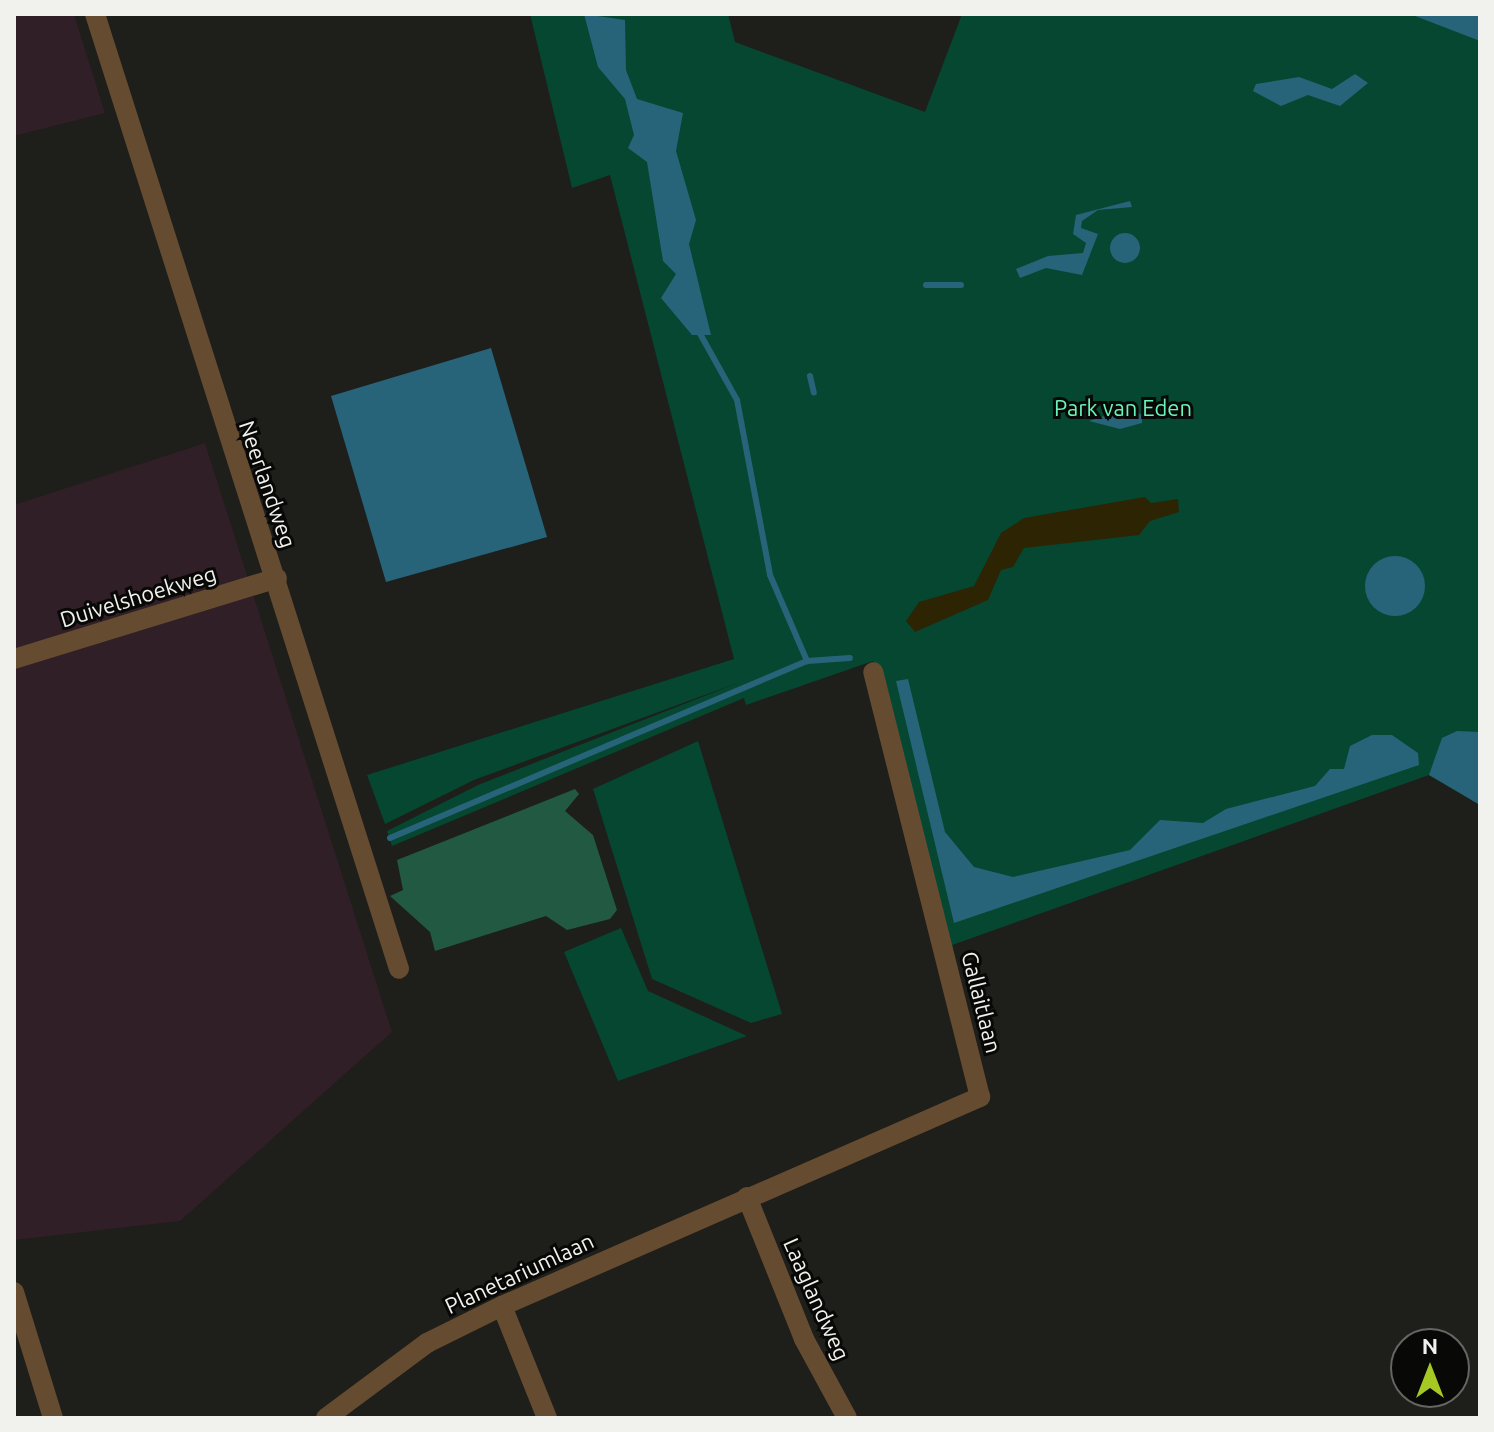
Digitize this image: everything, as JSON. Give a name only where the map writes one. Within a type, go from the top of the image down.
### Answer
[{"type":"street","name":"Neerlandweg","points":[[95,14],[254,528],[277,578],[399,969]]},
{"type":"street","name":"Duivelshoekweg","points":[[14,659],[277,578]]},
{"type":"street","name":"Gallaitlaan","points":[[747,1197],[980,1097],[873,672]]},
{"type":"street","name":"Planetariumlaan","points":[[326,1418],[427,1343],[502,1306],[747,1197]]},
{"type":"street","name":"Laaglandweg","points":[[747,1197],[804,1339],[847,1418]]},
{"type":"street","points":[[14,1292],[53,1418]]},
{"type":"street","points":[[502,1306],[547,1418]]},
{"type":"shaded area","points":[[14,14],[74,14],[105,113],[14,136]]},
{"type":"shaded area","points":[[205,443],[392,1032],[180,1221],[14,1240],[14,505]]},
{"type":"green space","name":"Park van Eden","points":[[530,14],[728,14],[735,42],[925,112],[962,14],[1480,14],[1480,805],[1429,775],[944,948],[873,661],[746,705],[744,698],[392,846],[387,831],[478,785],[740,682],[474,780],[385,824],[367,775],[734,659],[610,175],[572,188]]},
{"type":"green space","points":[[698,741],[782,1014],[751,1023],[652,979],[593,789]]},
{"type":"green space","points":[[575,789],[579,794],[565,811],[593,835],[617,910],[610,919],[567,930],[546,916],[435,951],[430,932],[390,896],[403,890],[397,860]]},
{"type":"green space","points":[[621,928],[648,991],[747,1036],[618,1081],[564,952]]},
{"type":"sand","points":[[1145,497],[1151,503],[1178,499],[1179,512],[1150,521],[1139,535],[1024,548],[1013,567],[1001,570],[988,600],[915,632],[906,621],[919,602],[974,586],[1001,533],[1024,518]]},
{"type":"water","points":[[584,14],[625,20],[626,70],[637,99],[683,113],[676,151],[696,220],[689,244],[711,335],[692,335],[661,298],[676,274],[663,261],[647,162],[628,148],[634,135],[625,99],[598,67]]},
{"type":"water","points":[[1410,14],[1480,14],[1480,41]]},
{"type":"water","points":[[1355,74],[1368,83],[1340,106],[1308,95],[1281,106],[1253,91],[1256,84],[1299,77],[1332,89]]},
{"type":"water","points":[[1130,201],[1132,207],[1098,210],[1082,221],[1081,228],[1098,234],[1082,275],[1046,268],[1020,278],[1016,269],[1048,256],[1083,253],[1086,243],[1073,234],[1076,215]]},
{"type":"water","points":[[1125,233],[1131,234],[1139,242],[1139,254],[1131,262],[1125,263],[1119,262],[1111,254],[1110,248],[1111,242],[1119,234]]},
{"type":"water","points":[[491,348],[547,537],[386,582],[331,396]]},
{"type":"water","points":[[1129,408],[1142,415],[1142,423],[1120,429],[1089,421]]},
{"type":"water","points":[[1395,556],[1407,558],[1416,565],[1423,574],[1423,598],[1416,607],[1407,614],[1395,616],[1383,614],[1374,607],[1367,598],[1365,586],[1367,574],[1374,565],[1383,558]]},
{"type":"water","points":[[908,679],[945,832],[974,867],[1013,877],[1130,850],[1160,820],[1203,823],[1226,809],[1315,786],[1330,769],[1344,769],[1350,746],[1372,735],[1392,735],[1418,753],[1419,765],[954,923],[896,681]]},
{"type":"water","points":[[1457,731],[1480,732],[1480,805],[1429,775],[1442,738]]},
{"type":"waterway","points":[[926,285],[961,285]]},
{"type":"waterway","points":[[698,330],[737,400],[770,575],[807,661]]},
{"type":"waterway","points":[[810,376],[814,393]]},
{"type":"waterway","points":[[390,838],[807,661],[850,658]]}]
